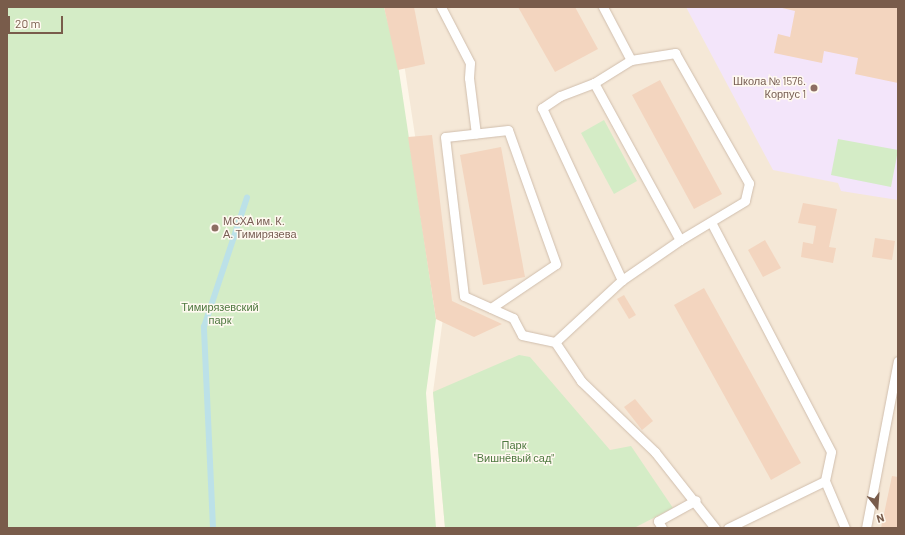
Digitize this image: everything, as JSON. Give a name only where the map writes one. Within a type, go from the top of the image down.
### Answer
[{"type":"lane","points":[[441,7],[470,63],[469,78],[476,134]]},
{"type":"lane","points":[[603,7],[631,60]]},
{"type":"lane","points":[[555,342],[622,280],[680,240],[745,201],[749,182],[675,53],[631,60],[594,83],[560,96],[542,108],[622,280]]},
{"type":"lane","points":[[594,83],[680,240]]},
{"type":"lane","points":[[491,308],[556,264],[508,130],[445,137],[464,296],[513,318],[522,335],[555,342],[581,381],[655,452],[696,500],[715,528]]},
{"type":"lane","points":[[711,222],[831,452],[825,481],[845,528]]},
{"type":"lane","points":[[866,528],[898,361]]},
{"type":"lane","points":[[728,528],[825,481]]},
{"type":"lane","points":[[662,528],[658,521],[696,500]]},
{"type":"shaded area","points":[[392,7],[898,7],[898,528],[445,528],[433,392],[443,318],[403,57]]},
{"type":"shaded area","name":"Школа № 1576. Корпус 1","points":[[686,7],[898,7],[898,200],[841,191],[838,183],[773,170]]},
{"type":"green space","name":"Тимирязевский парк","points":[[7,7],[384,7],[397,58],[436,319],[426,393],[436,528],[7,528]]},
{"type":"green space","points":[[604,120],[637,181],[614,194],[581,133]]},
{"type":"green space","points":[[838,139],[898,150],[891,187],[831,175]]},
{"type":"green space","name":"Парк \"Вишнёвый сад\"","points":[[519,355],[530,357],[610,450],[631,446],[673,508],[634,528],[445,528],[433,392]]},
{"type":"building","points":[[384,7],[414,7],[425,64],[398,70]]},
{"type":"building","points":[[518,7],[575,7],[598,49],[555,72]]},
{"type":"building","points":[[778,7],[898,7],[898,83],[855,74],[858,58],[824,51],[822,63],[774,53],[778,34],[790,37],[795,11]]},
{"type":"building","points":[[660,80],[722,194],[694,209],[632,95]]},
{"type":"building","points":[[432,135],[452,301],[502,324],[474,337],[436,319],[408,137]]},
{"type":"building","points":[[501,147],[525,277],[483,285],[460,155]]},
{"type":"building","points":[[803,203],[837,209],[829,247],[836,248],[833,263],[801,257],[803,242],[813,244],[816,226],[798,223]]},
{"type":"building","points":[[875,238],[895,241],[892,260],[872,257]]},
{"type":"building","points":[[765,240],[781,268],[763,277],[748,250]]},
{"type":"building","points":[[704,288],[801,463],[771,480],[674,305]]},
{"type":"building","points":[[624,295],[636,315],[629,319],[617,299]]},
{"type":"building","points":[[635,399],[653,421],[642,430],[624,407]]},
{"type":"building","points":[[892,476],[898,477],[898,528],[881,528]]},
{"type":"waterway","points":[[213,528],[204,327],[247,198]]},
{"type":"place","name":"Школа № 1576. Корпус 1","points":[[814,88]]},
{"type":"place","name":"МСХА им. К. А. Тимирязева","points":[[215,228]]}]
